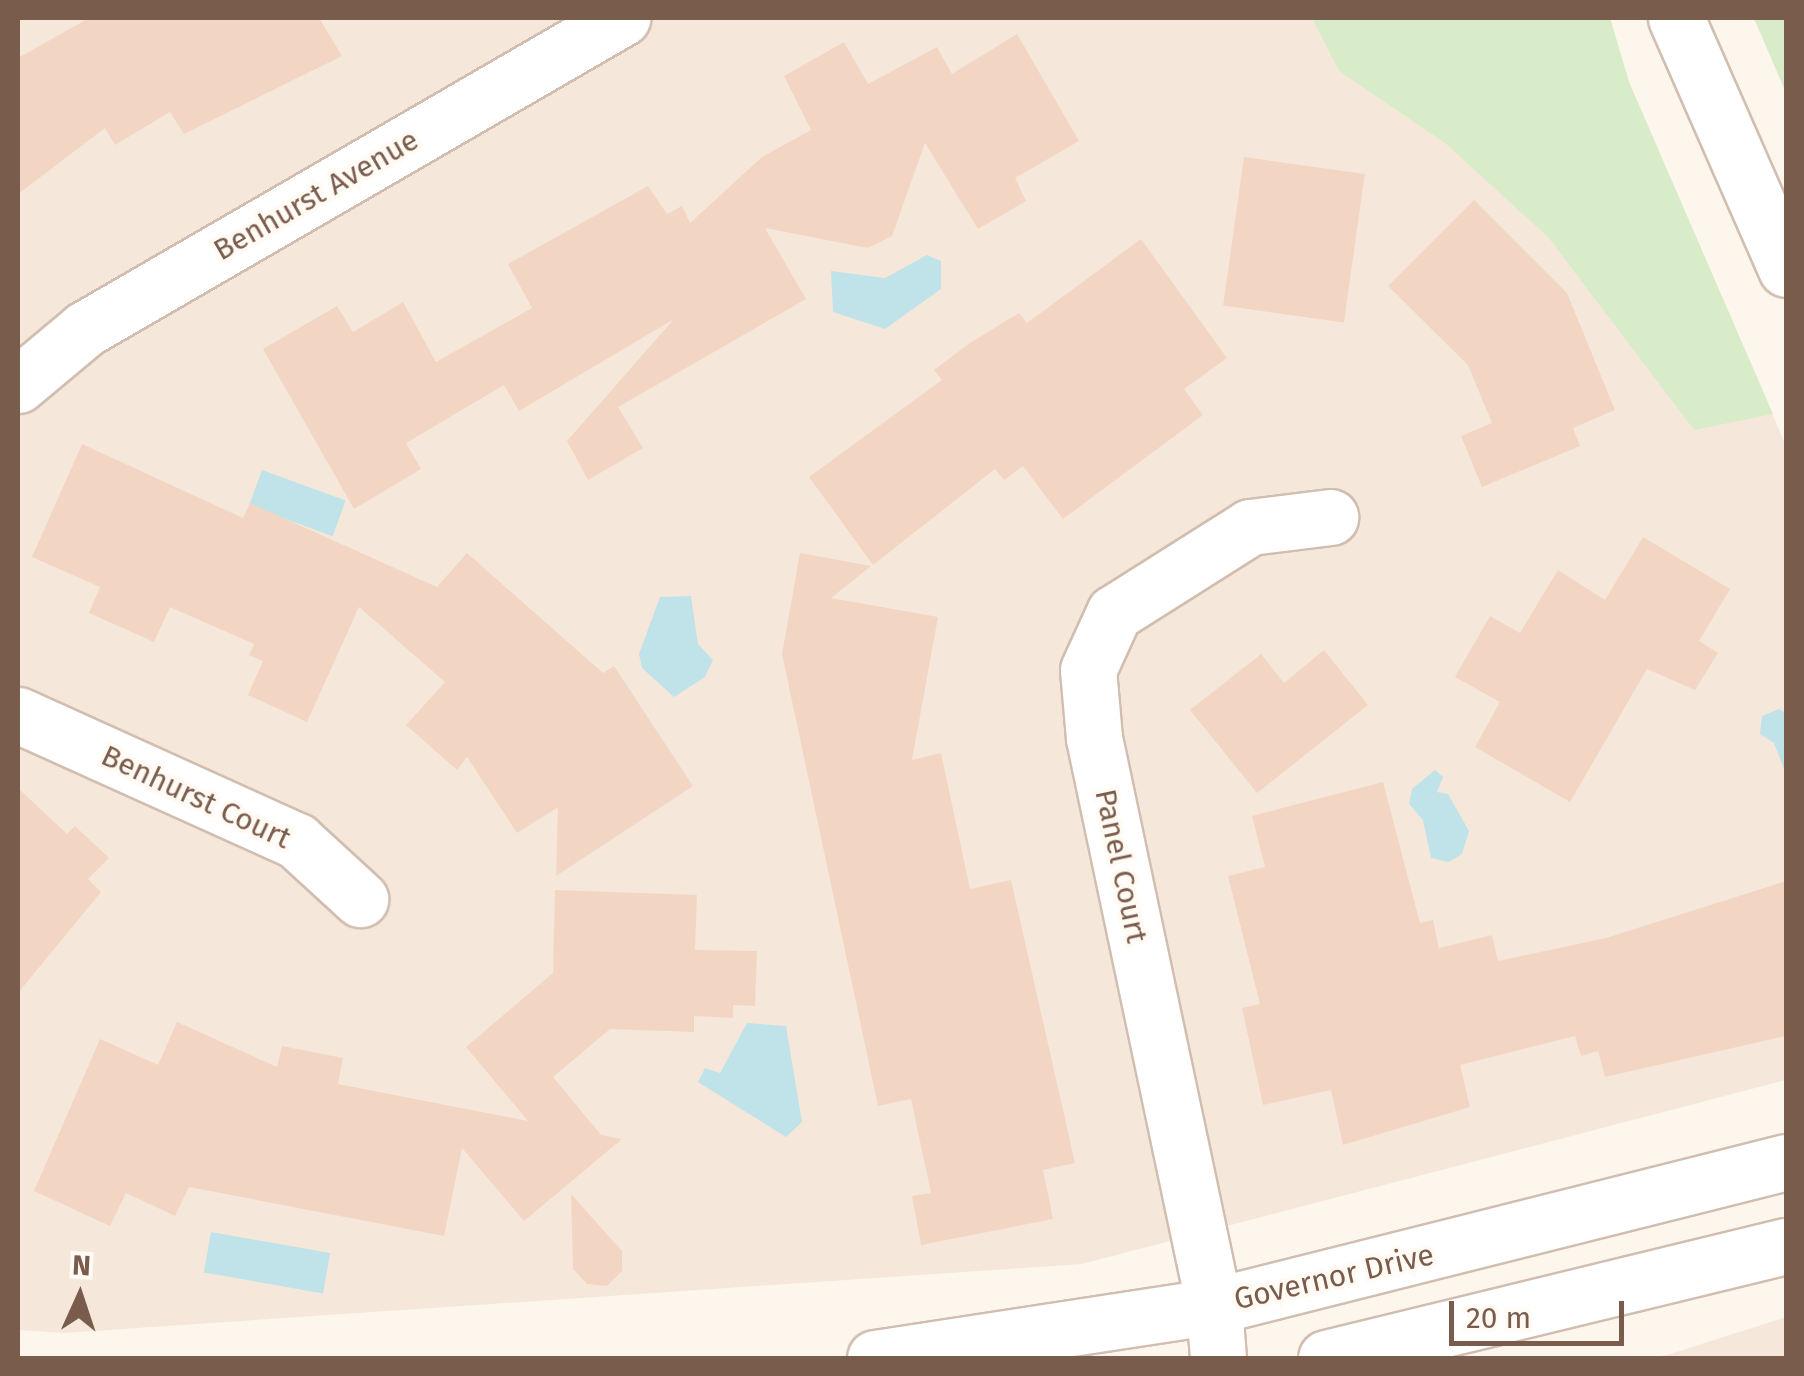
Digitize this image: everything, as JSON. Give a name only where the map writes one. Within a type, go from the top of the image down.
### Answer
[{"type":"street","name":"Benhurst Avenue","points":[[18,385],[85,329],[622,18]]},
{"type":"street","points":[[1676,18],[1786,269]]},
{"type":"street","name":"Panel Court","points":[[1216,1332],[1094,738],[1088,670],[1114,613],[1250,527],[1330,517]]},
{"type":"street","name":"Benhurst Court","points":[[18,715],[297,841],[360,899]]},
{"type":"street","name":"Governor Drive","points":[[875,1358],[1216,1332],[1786,1162]]},
{"type":"street","points":[[1326,1358],[1786,1246]]},
{"type":"shaded area","points":[[18,18],[1610,18],[1629,82],[1786,446],[1786,1080],[1082,1264],[64,1333],[18,1330]]},
{"type":"shaded area","points":[[1786,1317],[1786,1358],[1645,1358],[1667,1355]]},
{"type":"green space","points":[[1312,18],[1610,18],[1629,82],[1773,414],[1694,430],[1548,237],[1445,143],[1339,71]]},
{"type":"green space","points":[[1753,18],[1786,18],[1786,93],[1756,23]]},
{"type":"water","points":[[927,255],[941,261],[941,289],[885,329],[833,312],[831,271],[885,278]]},
{"type":"water","points":[[262,470],[346,500],[333,536],[249,506]]},
{"type":"water","points":[[691,596],[698,644],[713,660],[705,677],[674,697],[642,668],[639,654],[660,597]]},
{"type":"water","points":[[1779,709],[1786,713],[1786,774],[1774,743],[1760,734],[1762,716]]},
{"type":"water","points":[[1435,770],[1443,777],[1437,792],[1448,794],[1469,831],[1462,854],[1449,862],[1431,858],[1423,820],[1409,804],[1412,789]]},
{"type":"water","points":[[747,1023],[786,1026],[802,1122],[786,1137],[698,1082],[705,1068],[720,1073]]},
{"type":"water","points":[[211,1232],[330,1253],[323,1293],[204,1272]]},
{"type":"building","points":[[89,18],[319,18],[342,56],[184,134],[170,112],[115,145],[105,128],[18,194],[18,58]]},
{"type":"building","points":[[1017,34],[1079,141],[1015,178],[1026,201],[978,229],[925,143],[892,236],[868,248],[765,228],[806,299],[618,407],[643,448],[588,480],[567,441],[674,319],[519,411],[504,385],[406,443],[421,469],[354,509],[263,349],[337,306],[353,332],[403,302],[436,362],[532,308],[508,264],[648,186],[667,214],[682,206],[690,223],[762,157],[811,130],[784,76],[844,42],[868,84],[937,47],[952,74]]},
{"type":"building","points":[[1244,157],[1365,174],[1344,323],[1223,306]]},
{"type":"building","points":[[1474,200],[1567,293],[1615,410],[1573,428],[1580,446],[1482,487],[1461,436],[1492,423],[1468,365],[1388,286]]},
{"type":"building","points":[[1141,239],[1227,358],[1184,389],[1203,415],[1063,519],[1023,466],[1004,480],[995,469],[873,565],[809,477],[942,380],[934,370],[970,343],[1019,313],[1027,323]]},
{"type":"building","points":[[82,444],[243,518],[250,503],[437,587],[467,553],[603,673],[614,666],[693,786],[556,876],[558,807],[517,833],[467,757],[457,770],[406,725],[445,682],[359,607],[307,722],[248,695],[263,661],[249,655],[254,644],[170,607],[154,642],[89,613],[100,587],[32,557]]},
{"type":"building","points":[[1643,537],[1730,589],[1699,641],[1718,653],[1695,690],[1647,669],[1570,802],[1475,747],[1500,702],[1455,677],[1490,616],[1520,633],[1558,570],[1605,600]]},
{"type":"building","points":[[800,553],[871,566],[831,598],[938,617],[912,760],[941,753],[970,889],[1011,880],[1075,1163],[1043,1170],[1053,1219],[921,1245],[912,1196],[931,1193],[911,1099],[878,1106],[782,654]]},
{"type":"building","points":[[1324,650],[1368,705],[1257,793],[1190,710],[1261,654],[1284,683]]},
{"type":"building","points":[[1383,782],[1420,923],[1433,920],[1439,948],[1492,935],[1498,961],[1606,938],[1786,881],[1786,1036],[1605,1077],[1598,1051],[1581,1056],[1575,1036],[1460,1065],[1470,1107],[1343,1145],[1331,1090],[1263,1105],[1242,1008],[1260,1004],[1228,876],[1265,867],[1252,816]]},
{"type":"building","points":[[18,788],[67,834],[75,826],[109,858],[88,879],[101,892],[18,993]]},
{"type":"building","points":[[555,890],[697,895],[695,950],[757,951],[755,1006],[733,1005],[733,1018],[694,1016],[694,1032],[610,1029],[553,1077],[601,1135],[622,1139],[524,1221],[462,1148],[444,1236],[189,1187],[175,1216],[126,1193],[110,1226],[34,1191],[100,1039],[158,1065],[177,1022],[277,1067],[282,1046],[343,1058],[338,1084],[528,1121],[466,1047],[553,973]]},
{"type":"building","points":[[571,1194],[622,1251],[622,1271],[607,1286],[587,1284],[573,1269]]}]
